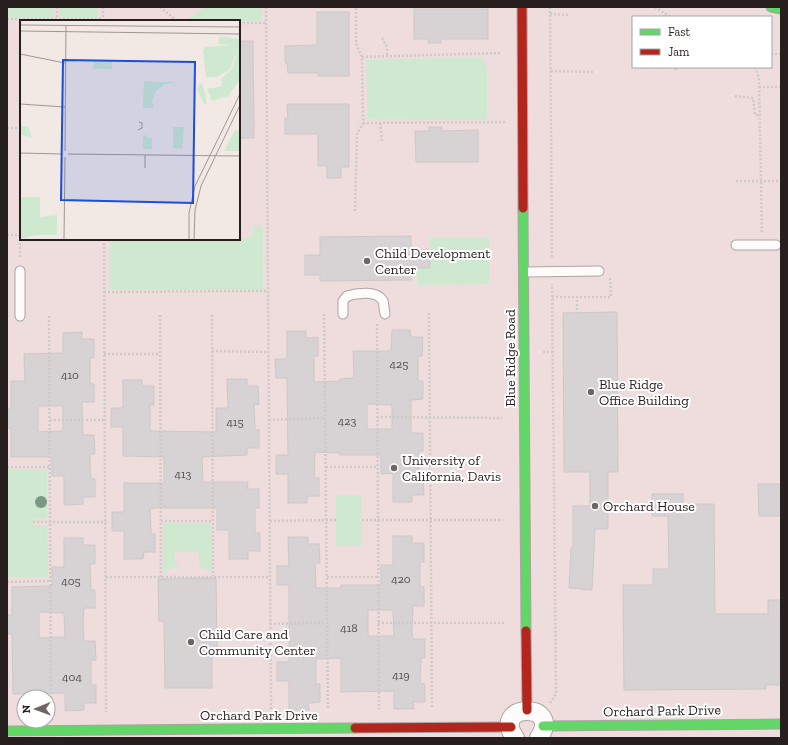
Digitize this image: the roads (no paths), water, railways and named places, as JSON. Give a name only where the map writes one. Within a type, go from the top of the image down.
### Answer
[{"type":"street","name":"Blue Ridge Road","points":[[522,7],[527,710]]},
{"type":"street","points":[[771,7],[781,9]]},
{"type":"street","points":[[513,732],[515,715],[527,710],[539,715],[541,732]]},
{"type":"street","name":"Orchard Park Drive","points":[[541,732],[781,724]]},
{"type":"street","name":"Orchard Park Drive","points":[[14,733],[51,730],[267,732],[379,728],[432,728],[513,732]]},
{"type":"lane","points":[[736,245],[776,245]]},
{"type":"lane","points":[[20,271],[20,316]]},
{"type":"lane","points":[[524,272],[599,271]]},
{"type":"lane","points":[[343,314],[344,301],[347,296],[374,294],[383,302],[385,314]]},
{"type":"place","name":"Child Development Center","points":[[367,261]]},
{"type":"place","name":"Blue Ridge Office Building","points":[[591,392]]},
{"type":"place","name":"University of California, Davis","points":[[394,468]]},
{"type":"place","name":"Orchard House","points":[[595,506]]},
{"type":"place","name":"Child Care and Community Center","points":[[191,642]]}]
